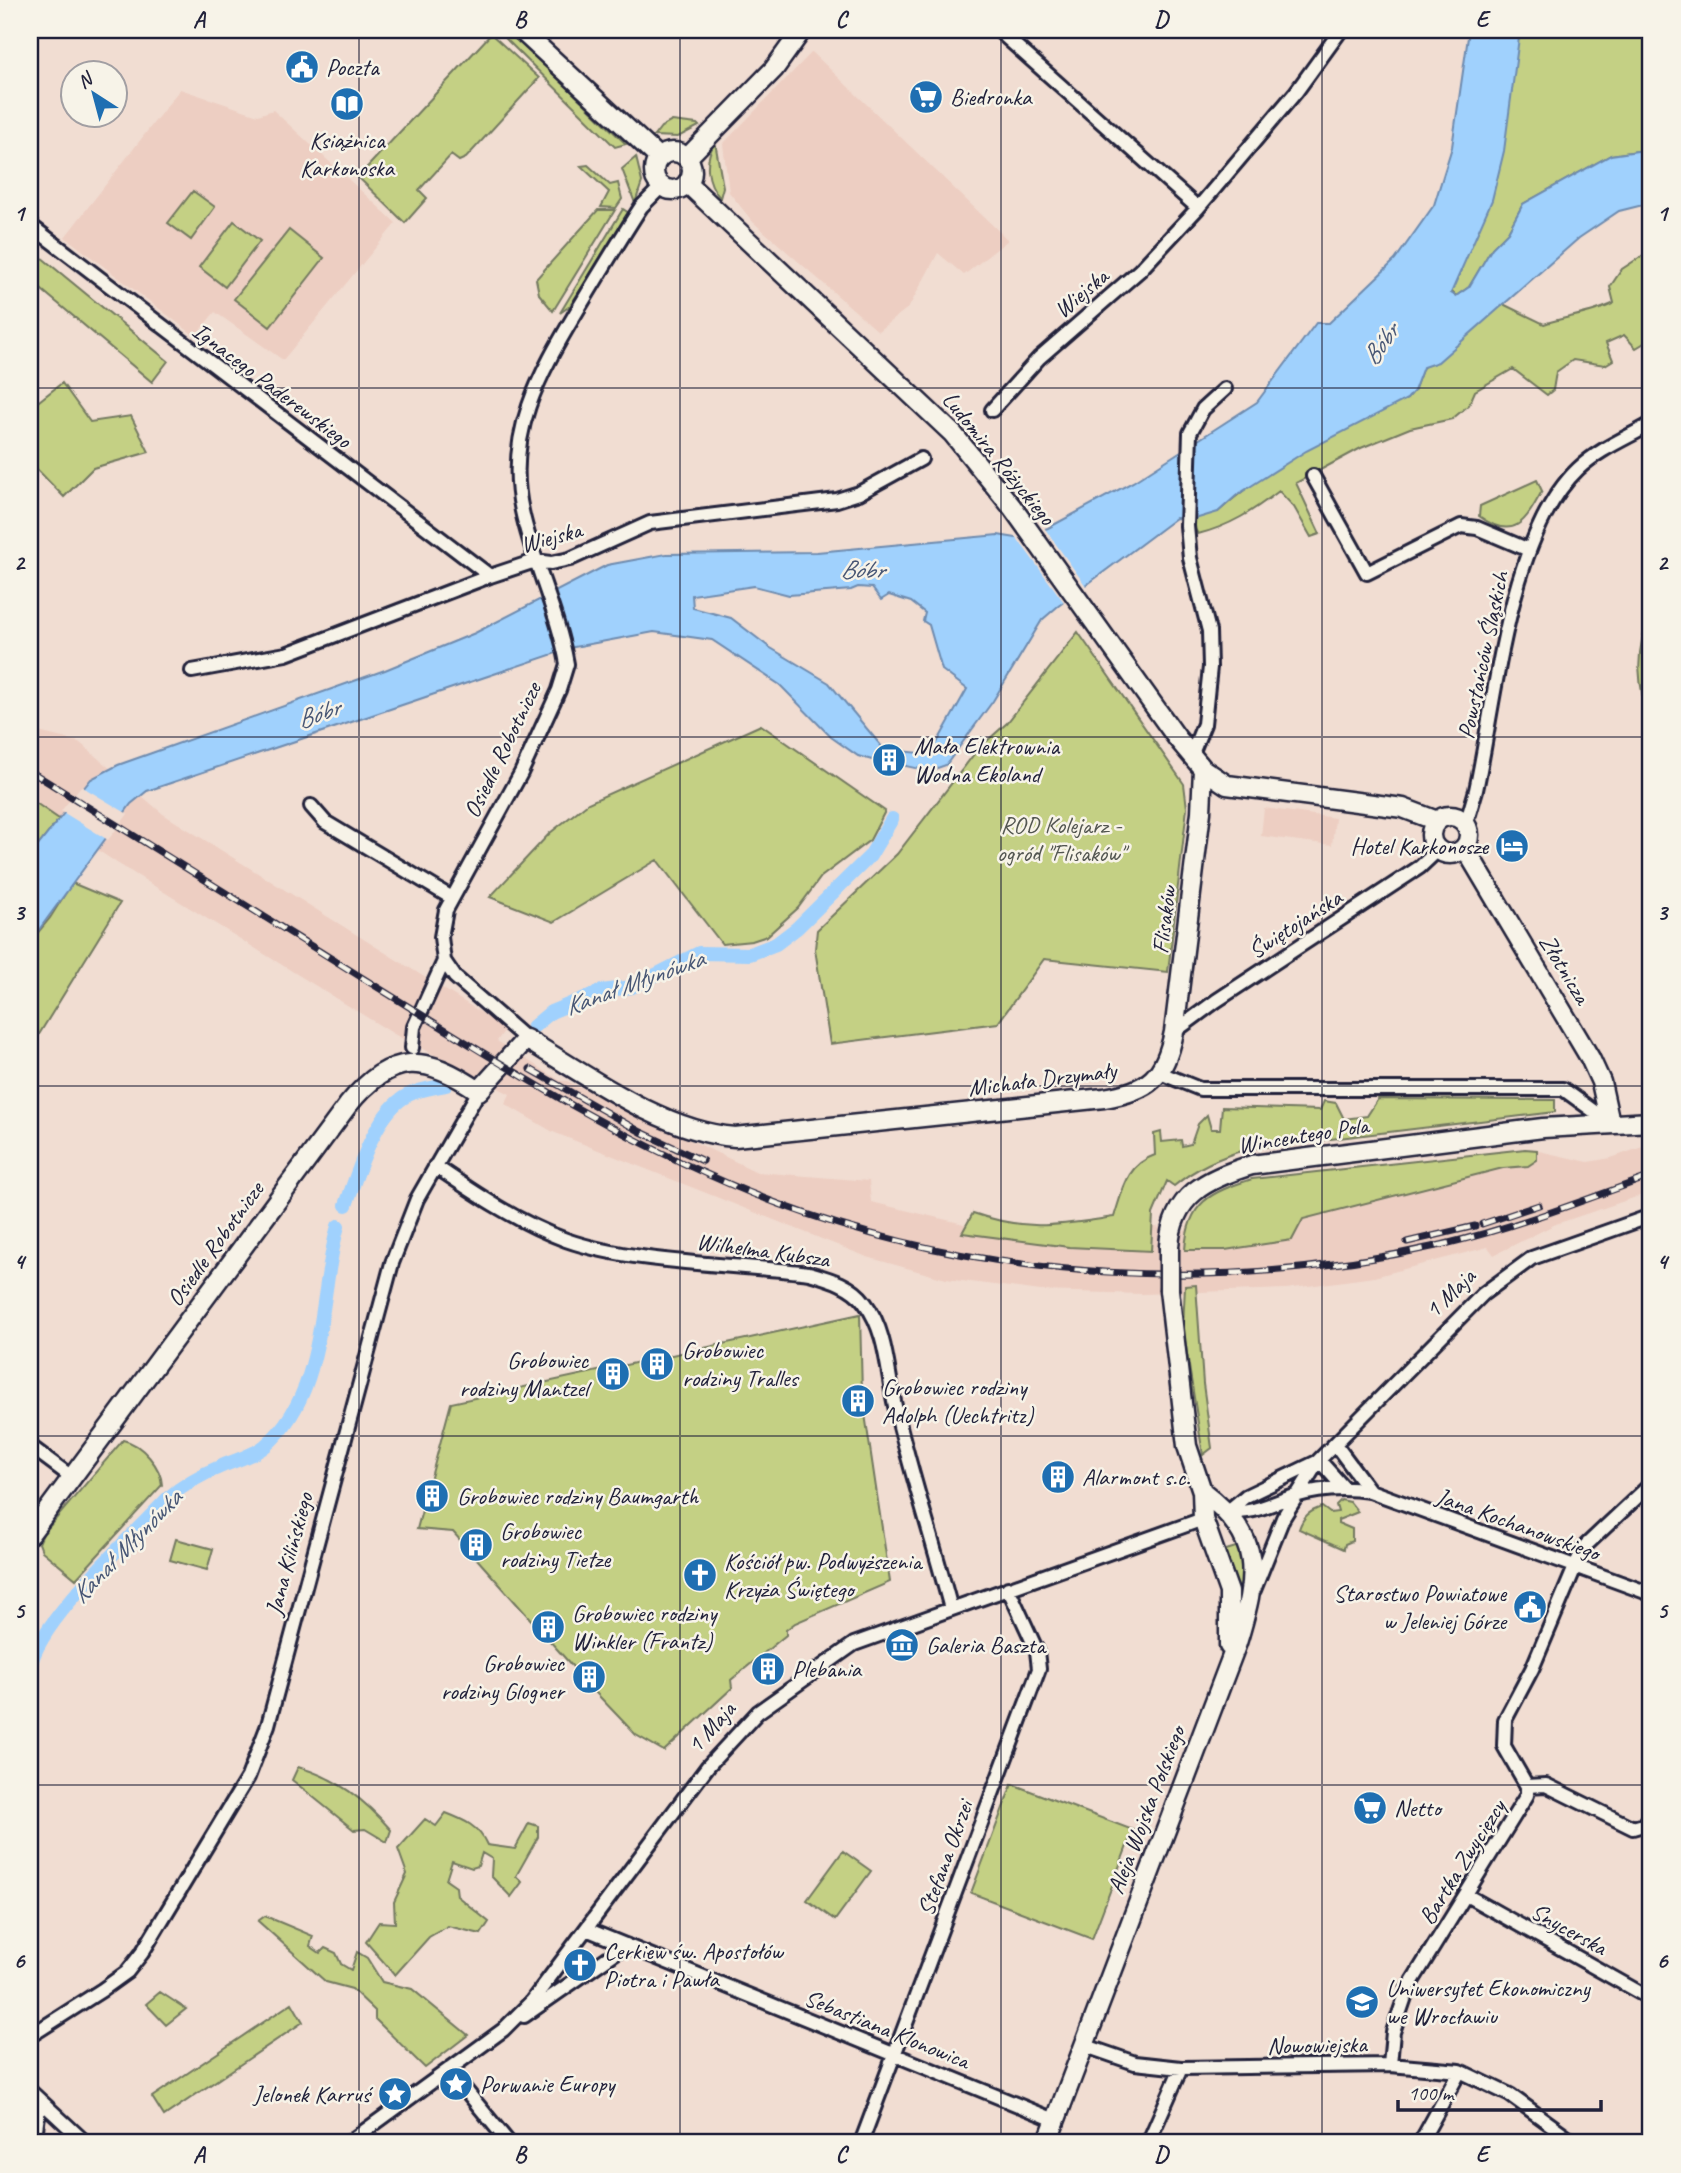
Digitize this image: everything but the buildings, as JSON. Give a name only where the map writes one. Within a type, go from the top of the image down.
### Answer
[{"type":"street","points":[[521,30],[659,158]]},
{"type":"street","points":[[687,159],[774,69],[802,30]]},
{"type":"street","points":[[998,30],[1198,208]]},
{"type":"street","name":"Wiejska","points":[[992,410],[1056,342],[1140,270],[1198,208],[1296,92],[1340,30]]},
{"type":"street","points":[[677,152],[687,159],[692,171],[687,183],[675,189],[662,186],[654,172],[659,158],[677,152]]},
{"type":"street","name":"Ludomira Różyckiego","points":[[687,183],[953,434],[1012,507],[1197,763]]},
{"type":"street","points":[[535,561],[521,509],[516,467],[518,443],[531,392],[545,363],[630,224],[662,186]]},
{"type":"street","name":"Ignacego Paderewskiego","points":[[30,225],[490,576]]},
{"type":"street","name":"Flisaków","points":[[1160,1073],[1170,1054],[1174,1032],[1201,813],[1197,763],[1210,667],[1209,631],[1190,558],[1187,526],[1190,433],[1203,409],[1225,389]]},
{"type":"street","name":"Powstańców Śląskich","points":[[1463,820],[1469,814],[1476,790],[1517,580],[1529,550],[1550,508],[1577,470],[1601,451],[1651,424]]},
{"type":"street","name":"Wiejska","points":[[192,671],[286,654],[490,576],[535,561],[551,563],[570,559],[650,523],[837,500],[859,493],[922,459]]},
{"type":"street","points":[[1313,476],[1361,567],[1367,573],[1461,526],[1477,528],[1529,550]]},
{"type":"street","name":"Osiedle Robotnicze","points":[[444,961],[441,949],[442,925],[452,898],[521,773],[565,675],[566,658],[535,561]]},
{"type":"street","points":[[1197,763],[1220,782],[1235,786],[1403,808],[1437,821]]},
{"type":"street","points":[[311,806],[325,822],[452,898]]},
{"type":"street","points":[[1450,815],[1463,820],[1470,836],[1465,848],[1452,854],[1438,850],[1431,835],[1437,821],[1450,815]]},
{"type":"street","name":"Złotnicza","points":[[1465,848],[1590,1058],[1601,1082],[1610,1122]]},
{"type":"street","name":"Świętojańska","points":[[1174,1032],[1221,997],[1420,867],[1438,850]]},
{"type":"street","points":[[444,961],[455,977],[526,1039]]},
{"type":"street","points":[[412,1048],[414,1027],[444,961]]},
{"type":"street","name":"Michała Drzymały","points":[[526,1039],[579,1072],[694,1131],[735,1137],[1125,1095],[1145,1086],[1160,1073]]},
{"type":"street","name":"Jana Kilińskiego","points":[[30,2036],[127,1972],[142,1953],[248,1777],[268,1725],[392,1263],[409,1216],[479,1091],[526,1039]]},
{"type":"street","name":"Osiedle Robotnicze","points":[[30,1534],[358,1092],[381,1074],[414,1064],[444,1068],[479,1091]]},
{"type":"street","points":[[1160,1073],[1200,1089],[1563,1089],[1610,1122]]},
{"type":"street","name":"Wincentego Pola","points":[[1227,1663],[1229,1592],[1203,1519],[1202,1491],[1186,1446],[1169,1290],[1169,1247],[1173,1220],[1187,1198],[1212,1180],[1252,1165],[1423,1142],[1610,1122],[1651,1122]]},
{"type":"street","name":"Wilhelma Kubsza","points":[[435,1166],[523,1221],[567,1240],[630,1254],[809,1273],[836,1282],[859,1296],[871,1312],[881,1339],[894,1404],[951,1609]]},
{"type":"street","name":"1 Maja","points":[[348,2143],[450,2071],[503,2030],[532,2001],[723,1747],[758,1712],[821,1666],[854,1644],[1008,1588],[1227,1511],[1258,1510],[1295,1496],[1319,1460],[1464,1312],[1505,1275],[1553,1249],[1651,1216]]},
{"type":"street","points":[[1335,1444],[1370,1491]]},
{"type":"street","points":[[30,1446],[73,1478]]},
{"type":"street","points":[[1319,1460],[1343,1487]]},
{"type":"street","name":"1 Maja","points":[[1227,1511],[1246,1496],[1319,1460]]},
{"type":"street","name":"Bartka Zwycięzcy","points":[[1390,2065],[1393,2032],[1408,1988],[1523,1804],[1527,1786],[1504,1746],[1505,1720],[1532,1670],[1583,1548],[1651,1484]]},
{"type":"street","name":"Jana Kochanowskiego","points":[[1295,1496],[1343,1487],[1370,1491],[1651,1594]]},
{"type":"street","points":[[1202,1491],[1227,1511],[1238,1526],[1248,1550],[1253,1592]]},
{"type":"street","name":"Aleja Wojska Polskiego","points":[[1047,2143],[1253,1592],[1295,1496]]},
{"type":"street","name":"Stefana Okrzei","points":[[861,2143],[1039,1669],[1037,1651],[1008,1588]]},
{"type":"street","points":[[1527,1786],[1546,1784],[1629,1826],[1640,1827],[1651,1815]]},
{"type":"street","name":"Snycerska","points":[[1466,1895],[1651,1999]]},
{"type":"street","name":"Sebastiana Klonowica","points":[[586,1929],[1055,2120]]},
{"type":"street","points":[[503,2030],[573,1985],[626,1945]]},
{"type":"street","name":"Nowowiejska","points":[[1083,2045],[1135,2063],[1181,2068],[1390,2065],[1460,2071],[1510,2095],[1576,2143]]},
{"type":"street","points":[[1148,2143],[1181,2068]]},
{"type":"street","points":[[450,2071],[509,2143]]},
{"type":"street","points":[[1420,2143],[1460,2071]]},
{"type":"street","points":[[30,2091],[86,2143]]},
{"type":"street","points":[[34,2143],[40,2102]]},
{"type":"shaded area","points":[[812,52],[1008,240],[964,275],[938,253],[909,307],[878,331],[753,222],[729,192],[723,144]]},
{"type":"shaded area","points":[[180,89],[258,115],[273,110],[396,223],[283,360],[215,312],[195,336],[65,237]]},
{"type":"shaded area","points":[[30,730],[79,742],[163,814],[506,1028],[497,1041],[561,1081],[567,1081],[757,1172],[869,1181],[871,1202],[985,1229],[1068,1232],[1117,1222],[1185,1231],[1195,1211],[1530,1149],[1588,1162],[1611,1158],[1651,1144],[1651,1192],[1556,1224],[1494,1255],[1488,1247],[1374,1277],[1286,1289],[1142,1294],[1041,1291],[946,1279],[867,1257],[553,1132],[505,1104],[510,1094],[394,1034],[117,863],[30,805]]},
{"type":"shaded area","points":[[1264,808],[1335,818],[1332,845],[1261,836]]},
{"type":"green space","points":[[497,30],[509,31],[626,144],[615,147]]},
{"type":"green space","points":[[1518,30],[1651,30],[1651,149],[1611,155],[1523,204],[1508,232],[1492,248],[1469,287],[1456,296],[1450,290]]},
{"type":"green space","points":[[491,34],[539,78],[466,158],[459,161],[451,155],[419,190],[427,198],[405,223],[358,177]]},
{"type":"green space","points":[[672,121],[699,126],[678,137],[654,136],[661,127]]},
{"type":"green space","points":[[715,142],[723,187],[720,198],[715,192],[708,171],[709,156]]},
{"type":"green space","points":[[636,157],[642,182],[635,203],[622,169]]},
{"type":"green space","points":[[588,165],[610,185],[618,183],[622,199],[616,208],[601,207],[609,192],[581,166]]},
{"type":"green space","points":[[193,191],[215,207],[191,240],[168,223]]},
{"type":"green space","points":[[623,209],[629,213],[570,306],[560,313]]},
{"type":"green space","points":[[598,210],[615,210],[553,311],[539,294],[536,279]]},
{"type":"green space","points":[[234,221],[260,241],[225,287],[199,267]]},
{"type":"green space","points":[[289,230],[324,258],[270,327],[234,299]]},
{"type":"green space","points":[[30,248],[168,361],[152,382],[30,280]]},
{"type":"green space","points":[[1651,250],[1651,339],[1636,348],[1624,335],[1606,343],[1613,360],[1605,365],[1573,360],[1556,372],[1553,390],[1547,395],[1513,369],[1475,391],[1469,405],[1452,419],[1410,428],[1361,448],[1296,483],[1320,534],[1311,537],[1294,507],[1279,491],[1220,527],[1198,534],[1193,526],[1194,506],[1218,512],[1258,480],[1308,448],[1359,420],[1407,399],[1414,391],[1423,367],[1438,361],[1503,304],[1544,324],[1598,310],[1614,303],[1610,287],[1622,269]]},
{"type":"green space","points":[[62,383],[90,422],[131,416],[149,452],[93,468],[64,497],[30,462],[30,408]]},
{"type":"green space","points":[[1537,480],[1542,491],[1518,524],[1501,527],[1479,516],[1480,506]]},
{"type":"green space","points":[[1651,614],[1651,725],[1639,670],[1645,628]]},
{"type":"green space","name":"ROD Kolejarz - ogród \"Flisaków\"","points":[[1078,632],[1184,784],[1187,808],[1168,972],[1044,959],[998,1023],[830,1044],[815,949],[817,930],[897,854],[978,749],[1007,723]]},
{"type":"green space","points":[[761,725],[885,811],[870,840],[821,877],[798,908],[767,936],[752,941],[722,944],[657,860],[554,922],[490,897],[550,833],[588,803]]},
{"type":"green space","points":[[30,799],[59,819],[30,856]]},
{"type":"green space","points":[[72,883],[120,903],[30,1049],[30,942],[50,918]]},
{"type":"green space","points":[[1378,1099],[1555,1100],[1555,1112],[1236,1152],[1200,1168],[1174,1186],[1167,1181],[1153,1214],[1151,1251],[1069,1247],[962,1233],[973,1213],[1027,1225],[1114,1217],[1123,1188],[1132,1172],[1145,1159],[1155,1155],[1154,1134],[1161,1132],[1162,1142],[1181,1140],[1182,1146],[1191,1144],[1198,1124],[1207,1115],[1211,1129],[1220,1129],[1222,1107],[1320,1110],[1324,1101],[1336,1103],[1344,1119],[1367,1116]]},
{"type":"green space","points":[[1525,1149],[1537,1150],[1537,1160],[1528,1166],[1503,1168],[1303,1219],[1292,1240],[1225,1250],[1185,1250],[1187,1234],[1196,1210],[1213,1195],[1252,1179]]},
{"type":"green space","points":[[1196,1285],[1203,1384],[1212,1448],[1203,1455],[1183,1328],[1185,1286]]},
{"type":"green space","points":[[860,1314],[862,1394],[890,1582],[795,1623],[786,1630],[786,1635],[731,1680],[732,1688],[664,1751],[636,1735],[453,1532],[417,1529],[451,1403]]},
{"type":"green space","points":[[123,1440],[137,1446],[149,1457],[158,1471],[162,1485],[76,1579],[42,1551],[39,1543],[43,1534]]},
{"type":"green space","points":[[1341,1500],[1350,1502],[1358,1512],[1338,1520],[1338,1523],[1352,1529],[1352,1541],[1345,1544],[1344,1549],[1299,1529],[1307,1515],[1317,1509],[1322,1507],[1330,1513],[1338,1512],[1336,1505]]},
{"type":"green space","points":[[176,1539],[213,1549],[207,1570],[170,1560]]},
{"type":"green space","points":[[1239,1546],[1244,1572],[1240,1607],[1223,1551]]},
{"type":"green space","points":[[298,1767],[338,1784],[371,1809],[391,1830],[387,1842],[365,1829],[354,1830],[292,1780]]},
{"type":"green space","points":[[1012,1784],[1133,1830],[1092,1939],[971,1893]]},
{"type":"green space","points":[[446,1813],[475,1828],[487,1845],[515,1849],[529,1823],[538,1826],[538,1837],[516,1876],[522,1882],[511,1897],[491,1876],[492,1859],[482,1853],[478,1866],[472,1868],[452,1861],[446,1880],[456,1887],[457,1896],[489,1922],[481,1934],[448,1926],[429,1937],[395,1975],[366,1942],[379,1922],[395,1923],[394,1902],[407,1874],[398,1849],[425,1819],[436,1826]]},
{"type":"green space","points":[[843,1851],[871,1871],[835,1920],[807,1900]]},
{"type":"green space","points":[[265,1916],[313,1936],[310,1946],[320,1953],[325,1948],[336,1953],[341,1964],[351,1970],[357,1952],[367,1958],[382,1982],[412,1989],[468,2035],[425,2068],[375,2019],[375,2011],[352,1989],[326,1982],[258,1921]]},
{"type":"green space","points":[[160,1992],[186,2009],[166,2025],[146,2004]]},
{"type":"green space","points":[[292,2003],[303,2022],[164,2116],[152,2097]]},
{"type":"water","name":"Bóbr","points":[[1469,30],[1520,30],[1504,151],[1492,200],[1451,293],[1456,296],[1469,287],[1492,248],[1508,232],[1523,204],[1611,155],[1651,149],[1651,203],[1619,211],[1579,238],[1438,362],[1423,367],[1414,391],[1407,399],[1306,451],[1237,495],[1218,512],[1195,519],[1176,518],[1057,607],[1042,620],[993,701],[946,765],[929,771],[897,764],[901,751],[920,753],[933,750],[967,689],[942,670],[929,625],[923,621],[925,613],[911,602],[889,595],[881,600],[872,588],[858,587],[851,590],[789,595],[754,586],[692,595],[693,608],[731,618],[769,647],[829,683],[883,748],[879,762],[858,756],[831,737],[780,685],[712,640],[654,632],[574,647],[147,791],[131,804],[30,942],[30,856],[91,779],[118,765],[385,670],[475,633],[607,565],[666,554],[817,552],[998,535],[1016,538],[1048,528],[1133,482],[1257,402],[1316,323],[1329,323],[1395,260],[1434,205],[1452,147]]},
{"type":"pier","points":[[1043,526],[1088,589],[1066,605],[1014,534]]},
{"type":"pier","points":[[81,786],[128,814],[108,840],[61,811]]},
{"type":"waterway","name":"Kanał Młynówka","points":[[533,1027],[551,1012],[602,991],[632,987],[699,953],[750,954],[776,944],[797,928],[870,856],[892,819]]},
{"type":"waterway","name":"Kanał Młynówka","points":[[346,1205],[369,1144],[386,1115],[396,1103],[408,1095],[446,1085]]},
{"type":"waterway","name":"Kanał Młynówka","points":[[30,1668],[37,1649],[67,1604],[167,1499],[200,1476],[265,1446],[285,1424],[300,1399],[310,1372],[338,1226]]},
{"type":"railway","points":[[30,771],[444,1029],[584,1112],[729,1184],[779,1204],[859,1230],[940,1250],[1023,1264],[1107,1272],[1192,1274],[1276,1270],[1359,1261],[1441,1245],[1521,1222],[1651,1176]]},
{"type":"railway","points":[[530,1069],[641,1132],[703,1161]]},
{"type":"railway","points":[[1482,1224],[1539,1205]]},
{"type":"railway","points":[[1407,1242],[1475,1226]]},
{"type":"place","name":"Poczta","points":[[302,67]]},
{"type":"place","name":"Biedronka","points":[[926,97]]},
{"type":"place","name":"Książnica Karkonoska","points":[[347,104]]},
{"type":"place","name":"Mała Elektrownia Wodna Ekoland","points":[[889,760]]},
{"type":"place","name":"Hotel Karkonosze","points":[[1512,846]]},
{"type":"place","name":"Grobowiec rodziny Tralles","points":[[657,1364]]},
{"type":"place","name":"Grobowiec rodziny Mantzel","points":[[613,1374]]},
{"type":"place","name":"Grobowiec rodziny Adolph (Uechtritz)","points":[[858,1401]]},
{"type":"place","name":"Alarmont s.c.","points":[[1058,1477]]},
{"type":"place","name":"Grobowiec rodziny Baumgarth","points":[[432,1496]]},
{"type":"place","name":"Grobowiec rodziny Tietze","points":[[476,1545]]},
{"type":"place","name":"Kościół pw. Podwyższenia Krzyża Świętego","points":[[700,1575]]},
{"type":"place","name":"Starostwo Powiatowe w Jeleniej Górze","points":[[1530,1607]]},
{"type":"place","name":"Grobowiec rodziny Winkler (Frantz)","points":[[548,1627]]},
{"type":"place","name":"Galeria Baszta","points":[[902,1645]]},
{"type":"place","name":"Plebania","points":[[768,1669]]},
{"type":"place","name":"Grobowiec rodziny Glogner","points":[[589,1677]]},
{"type":"place","name":"Netto","points":[[1370,1808]]},
{"type":"place","name":"Cerkiew św. Apostołów Piotra i Pawła","points":[[580,1965]]},
{"type":"place","name":"Uniwersytet Ekonomiczny we Wrocławiu","points":[[1362,2002]]},
{"type":"place","name":"Porwanie Europy","points":[[456,2084]]},
{"type":"place","name":"Jelonek Karruś","points":[[395,2094]]}]
